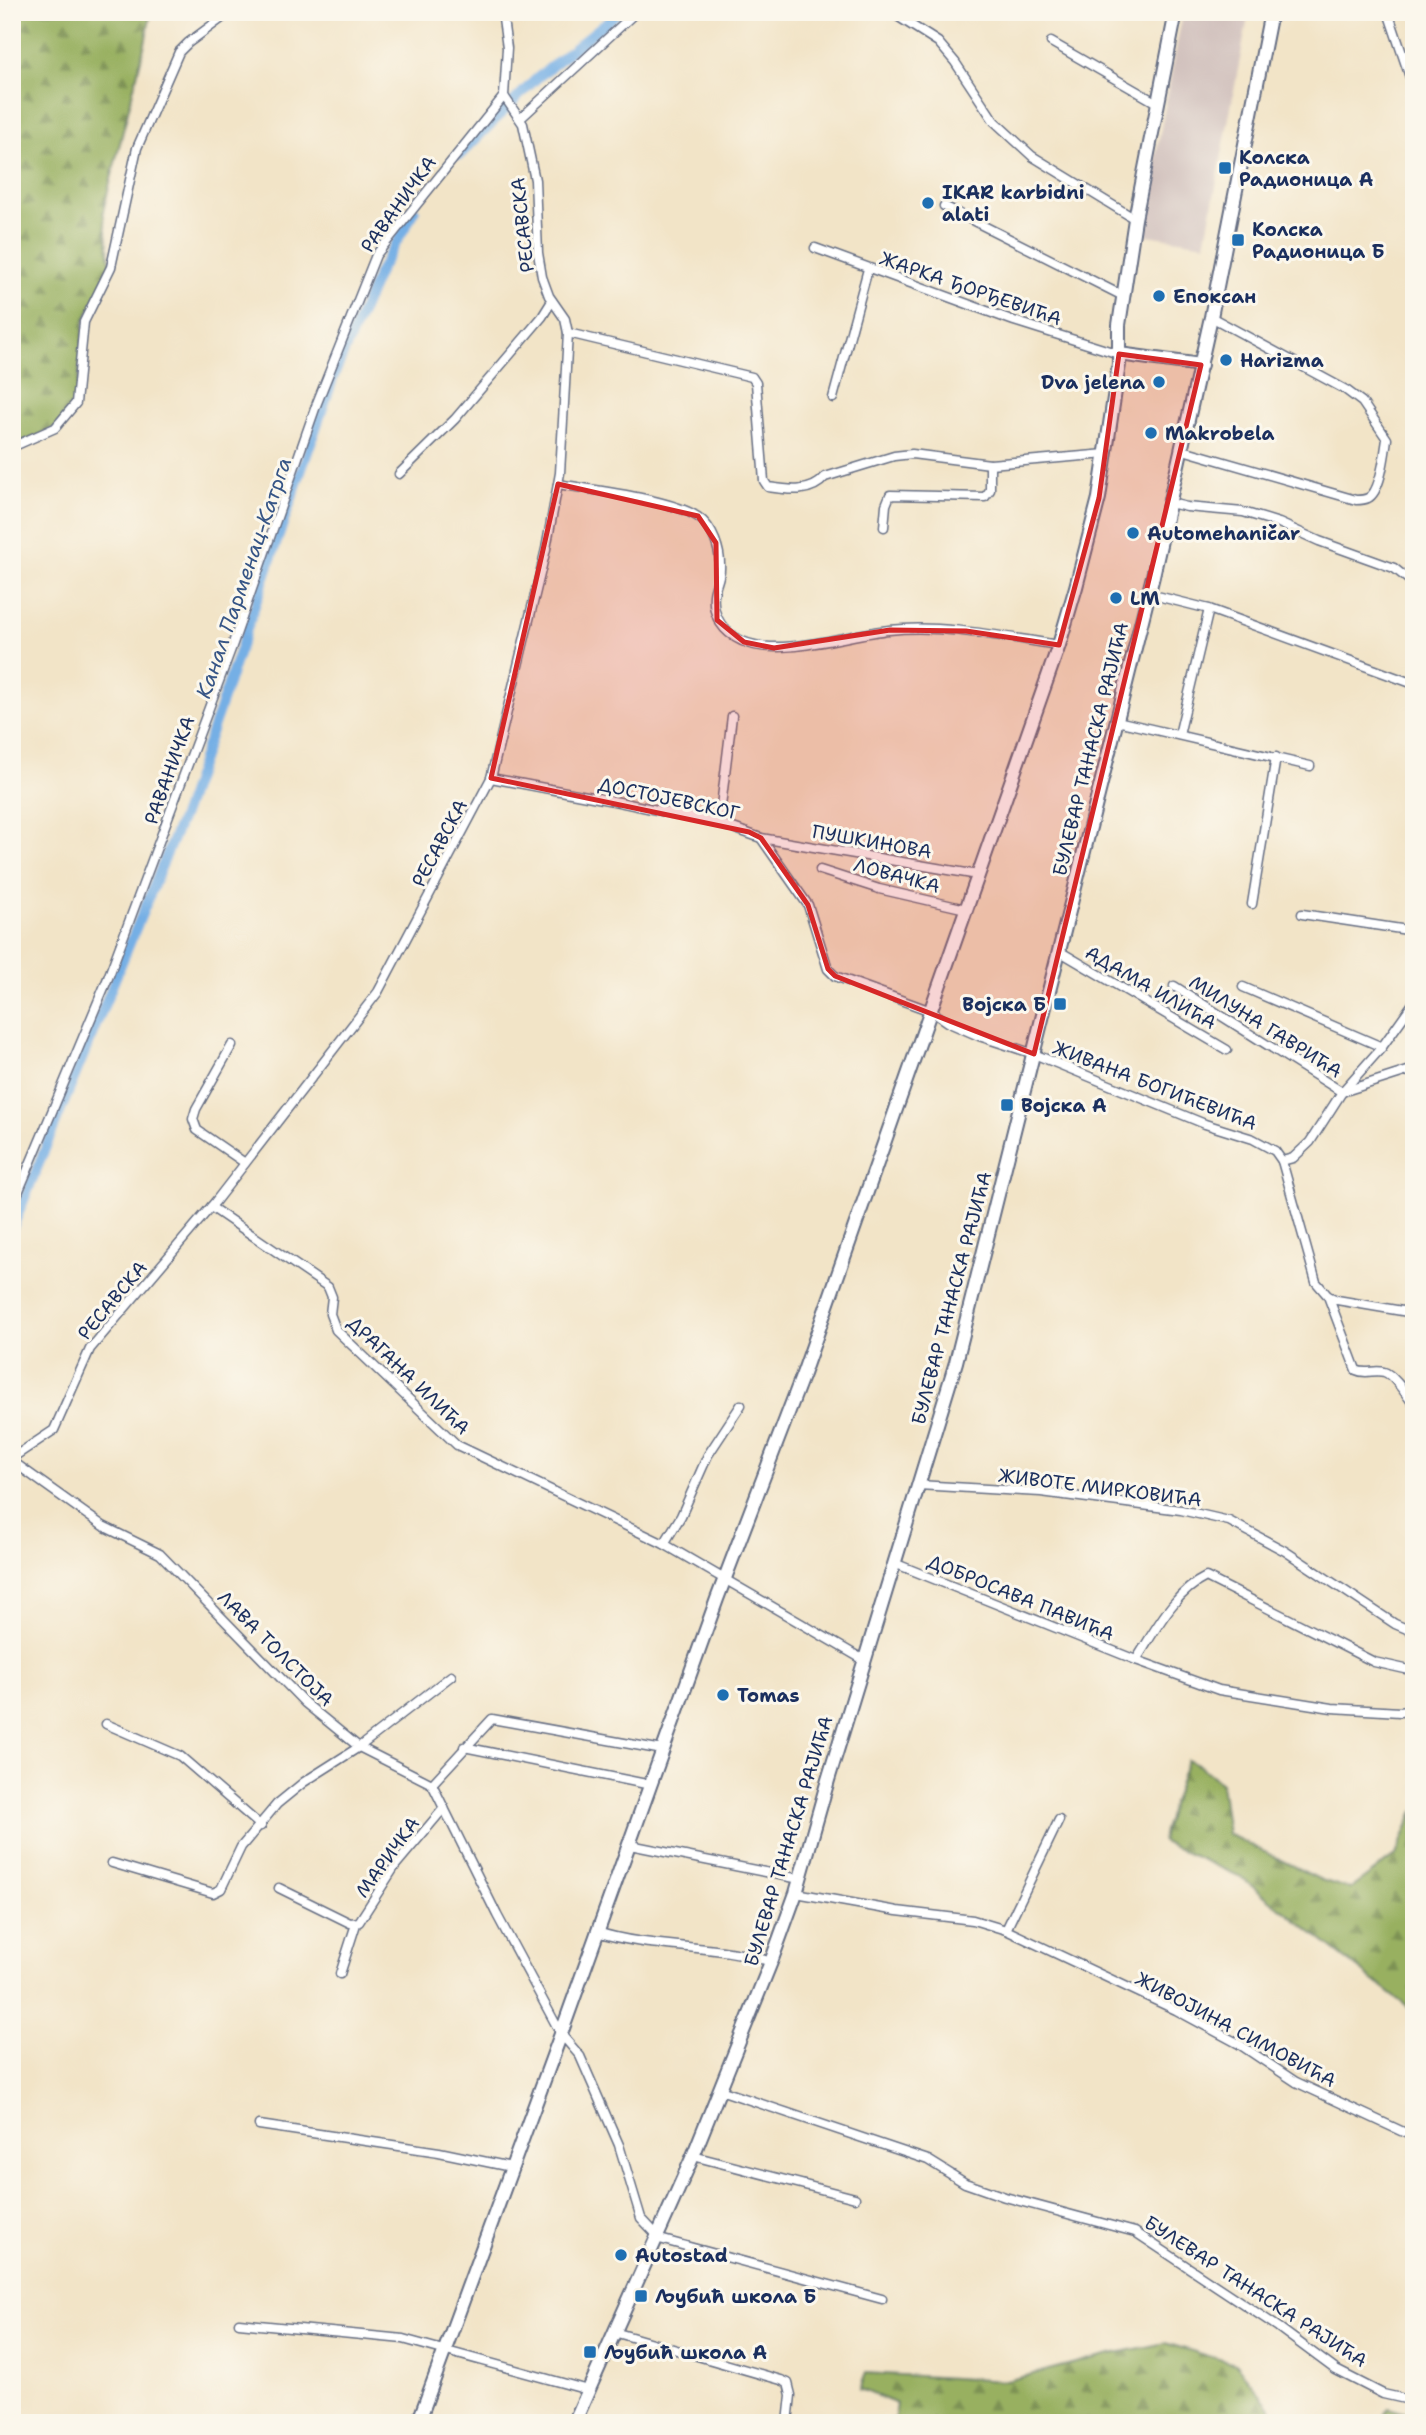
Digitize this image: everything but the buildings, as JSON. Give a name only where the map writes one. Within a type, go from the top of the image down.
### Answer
[{"type":"street","points":[[12,447],[54,428],[76,402],[84,322],[111,267],[136,148],[179,52],[230,12]]},
{"type":"street","points":[[502,12],[507,48],[505,98],[518,115],[636,12]]},
{"type":"street","points":[[887,12],[938,43],[994,121],[1032,156],[1135,219]]},
{"type":"street","name":"БУЛЕВАР ТАНАСКА РАЈИЋА","points":[[574,2423],[693,2156],[796,1893],[864,1660],[956,1362],[1183,450],[1271,12]]},
{"type":"street","points":[[1388,12],[1414,89]]},
{"type":"street","points":[[418,2423],[803,1374],[1059,645],[1099,498],[1119,354],[1123,296],[1173,13]]},
{"type":"street","points":[[1051,42],[1157,103]]},
{"type":"street","name":"РАВАНИЧКА","points":[[12,1208],[108,978],[227,662],[317,403],[376,255],[505,98]]},
{"type":"street","name":"РЕСАВСКА","points":[[12,1460],[54,1430],[90,1349],[211,1207],[378,992],[491,778],[546,549],[558,484],[568,333],[565,319],[552,300],[542,277],[534,180],[518,115]]},
{"type":"street","points":[[943,206],[1123,296]]},
{"type":"street","name":"ЖАРКА ЂОРЂЕВИЋА","points":[[815,248],[1014,321],[1119,354]]},
{"type":"street","points":[[833,398],[867,268]]},
{"type":"street","points":[[399,474],[454,419],[535,325],[552,300]]},
{"type":"street","points":[[1183,450],[1356,500],[1368,498],[1373,494],[1381,474],[1387,439],[1362,402],[1346,390],[1211,317]]},
{"type":"street","points":[[568,333],[752,377],[756,383],[764,481],[768,487],[784,490],[806,489],[819,484],[825,477],[894,456],[912,454],[990,464],[1106,454]]},
{"type":"street","points":[[1119,354],[1200,365]]},
{"type":"street","points":[[884,527],[890,495],[985,497],[990,490],[990,464]]},
{"type":"street","points":[[558,484],[678,508],[698,516],[706,524],[716,543],[720,569],[713,596],[717,620],[728,632],[744,642],[774,648],[890,629],[966,631],[1059,645]]},
{"type":"street","points":[[1170,503],[1207,510],[1243,512],[1279,523],[1319,541],[1394,568],[1414,584]]},
{"type":"street","points":[[1149,594],[1209,609],[1414,684]]},
{"type":"street","points":[[1179,735],[1209,609]]},
{"type":"street","points":[[719,823],[732,716]]},
{"type":"street","points":[[1117,721],[1310,766]]},
{"type":"street","points":[[1252,904],[1276,757]]},
{"type":"street","name":"ДОСТОЈЕВСКОГ","points":[[491,778],[719,823],[761,838],[808,905],[828,969],[835,976],[931,1011],[979,1037],[1034,1054]]},
{"type":"street","name":"ПУШКИНОВА","points":[[761,838],[978,875]]},
{"type":"street","name":"ЛОВАЧКА","points":[[820,870],[879,889],[966,909]]},
{"type":"street","points":[[1302,914],[1414,931]]},
{"type":"street","name":"АДАМА ИЛИЋА","points":[[1059,951],[1227,1050]]},
{"type":"street","name":"МИЛУНА ГАВРИЋА","points":[[1174,986],[1342,1092],[1414,1069]]},
{"type":"street","name":"МИЛУНА ГАВРИЋА","points":[[1243,987],[1382,1047]]},
{"type":"street","name":"МИЛУНА ГАВРИЋА","points":[[1282,1161],[1293,1158],[1310,1142],[1342,1092],[1382,1047],[1414,1002]]},
{"type":"street","points":[[232,1045],[196,1109],[194,1124],[197,1130],[245,1163]]},
{"type":"street","name":"ЖИВАНА БОГИЋЕВИЋА","points":[[1034,1054],[1205,1124],[1253,1139],[1275,1151],[1282,1161]]},
{"type":"street","points":[[1282,1161],[1316,1282],[1328,1296],[1356,1370],[1364,1373],[1383,1371],[1391,1376],[1414,1405]]},
{"type":"street","name":"ДРАГАНА ИЛИЋА","points":[[211,1207],[328,1287],[332,1297],[330,1314],[336,1330],[457,1445],[664,1544],[726,1578]]},
{"type":"street","points":[[1328,1296],[1337,1300],[1414,1313]]},
{"type":"street","points":[[664,1544],[681,1516],[708,1455],[741,1405]]},
{"type":"street","name":"ЛАВА ТОЛСТОЈА","points":[[12,1460],[103,1526],[160,1554],[305,1703],[359,1747],[432,1784]]},
{"type":"street","name":"ЖИВОТЕ МИРКОВИЋА","points":[[918,1485],[1041,1492],[1181,1510],[1228,1521],[1285,1551],[1395,1624],[1414,1632]]},
{"type":"street","name":"ДОБРОСАВА ПАВИЋА","points":[[894,1563],[1136,1660],[1219,1690],[1332,1708],[1401,1712],[1414,1710]]},
{"type":"street","points":[[1136,1660],[1175,1602],[1192,1585],[1206,1577],[1374,1662],[1414,1671]]},
{"type":"street","points":[[726,1578],[864,1660]]},
{"type":"street","points":[[112,1863],[213,1893],[221,1889],[242,1847],[277,1804],[304,1782],[359,1747],[451,1676]]},
{"type":"street","points":[[663,1750],[492,1719],[432,1784],[561,2035],[580,2056],[619,2145],[641,2218],[656,2236],[882,2299]]},
{"type":"street","points":[[106,1724],[180,1756],[261,1826]]},
{"type":"street","points":[[464,1747],[651,1785]]},
{"type":"street","name":"МАРИЧКА","points":[[279,1888],[356,1924],[396,1866],[444,1808]]},
{"type":"street","points":[[1006,1930],[1059,1820]]},
{"type":"street","points":[[630,1845],[800,1879]]},
{"type":"street","name":"ЖИВОЈИНА СИМОВИЋА","points":[[796,1893],[897,1911],[973,1920],[1006,1930],[1176,2011],[1239,2044],[1296,2082],[1414,2137]]},
{"type":"street","points":[[340,1974],[356,1924]]},
{"type":"street","points":[[597,1932],[644,1942],[752,1956],[771,1962]]},
{"type":"street","name":"БУЛЕВАР ТАНАСКА РАЈИЋА","points":[[720,2090],[928,2160],[965,2183],[1005,2197],[1135,2232],[1278,2327],[1336,2370],[1382,2394],[1414,2401]]},
{"type":"street","points":[[259,2125],[439,2152],[511,2167]]},
{"type":"street","points":[[693,2156],[855,2198]]},
{"type":"street","points":[[239,2323],[403,2339],[444,2348],[588,2390]]},
{"type":"street","points":[[614,2332],[789,2383],[791,2395],[788,2423]]},
{"type":"highlighted area","points":[[1119,354],[1201,365],[1034,1054],[835,976],[828,969],[808,905],[761,838],[749,832],[491,778],[558,484],[698,516],[716,543],[717,620],[744,642],[774,648],[890,630],[966,631],[1059,645],[1099,498]]},
{"type":"shaded area","points":[[1183,12],[1249,12],[1205,244],[1141,234]]},
{"type":"green space","points":[[12,12],[151,12],[103,211],[111,267],[84,322],[76,403],[55,428],[12,447]]},
{"type":"green space","points":[[1187,1760],[1200,1766],[1221,1783],[1228,1834],[1321,1880],[1350,1889],[1396,1855],[1414,1811],[1414,2012],[1239,1876],[1162,1842]]},
{"type":"green space","points":[[1165,2343],[1236,2364],[1275,2414],[1328,2423],[894,2423],[897,2404],[860,2389],[866,2373],[1006,2381]]},
{"type":"green space","points":[[1388,2408],[1414,2415],[1414,2423],[1379,2423]]},
{"type":"waterway","name":"Канал Парменац-Катрга","points":[[460,155],[536,79],[619,12]]},
{"type":"waterway","name":"Канал Парменац-Катрга","points":[[12,1229],[184,812],[335,373],[380,270],[415,211]]},
{"type":"place","name":"Колска Радионица А","points":[[1225,168]]},
{"type":"place","name":"IKAR karbidni alati","points":[[928,203]]},
{"type":"place","name":"Колска Радионица Б","points":[[1238,240]]},
{"type":"place","name":"Епоксан","points":[[1159,296]]},
{"type":"place","name":"Harizma","points":[[1226,360]]},
{"type":"place","name":"Dva jelena","points":[[1159,382]]},
{"type":"place","name":"Makrobela","points":[[1151,433]]},
{"type":"place","name":"Automehaničar","points":[[1133,533]]},
{"type":"place","name":"LM","points":[[1116,598]]},
{"type":"place","name":"Војска Б","points":[[1060,1004]]},
{"type":"place","name":"Војска А","points":[[1007,1105]]},
{"type":"place","name":"Tomas","points":[[723,1695]]},
{"type":"place","name":"Autostad","points":[[621,2255]]},
{"type":"place","name":"Љубић школа Б","points":[[641,2296]]},
{"type":"place","name":"Љубић школа А","points":[[590,2352]]}]
